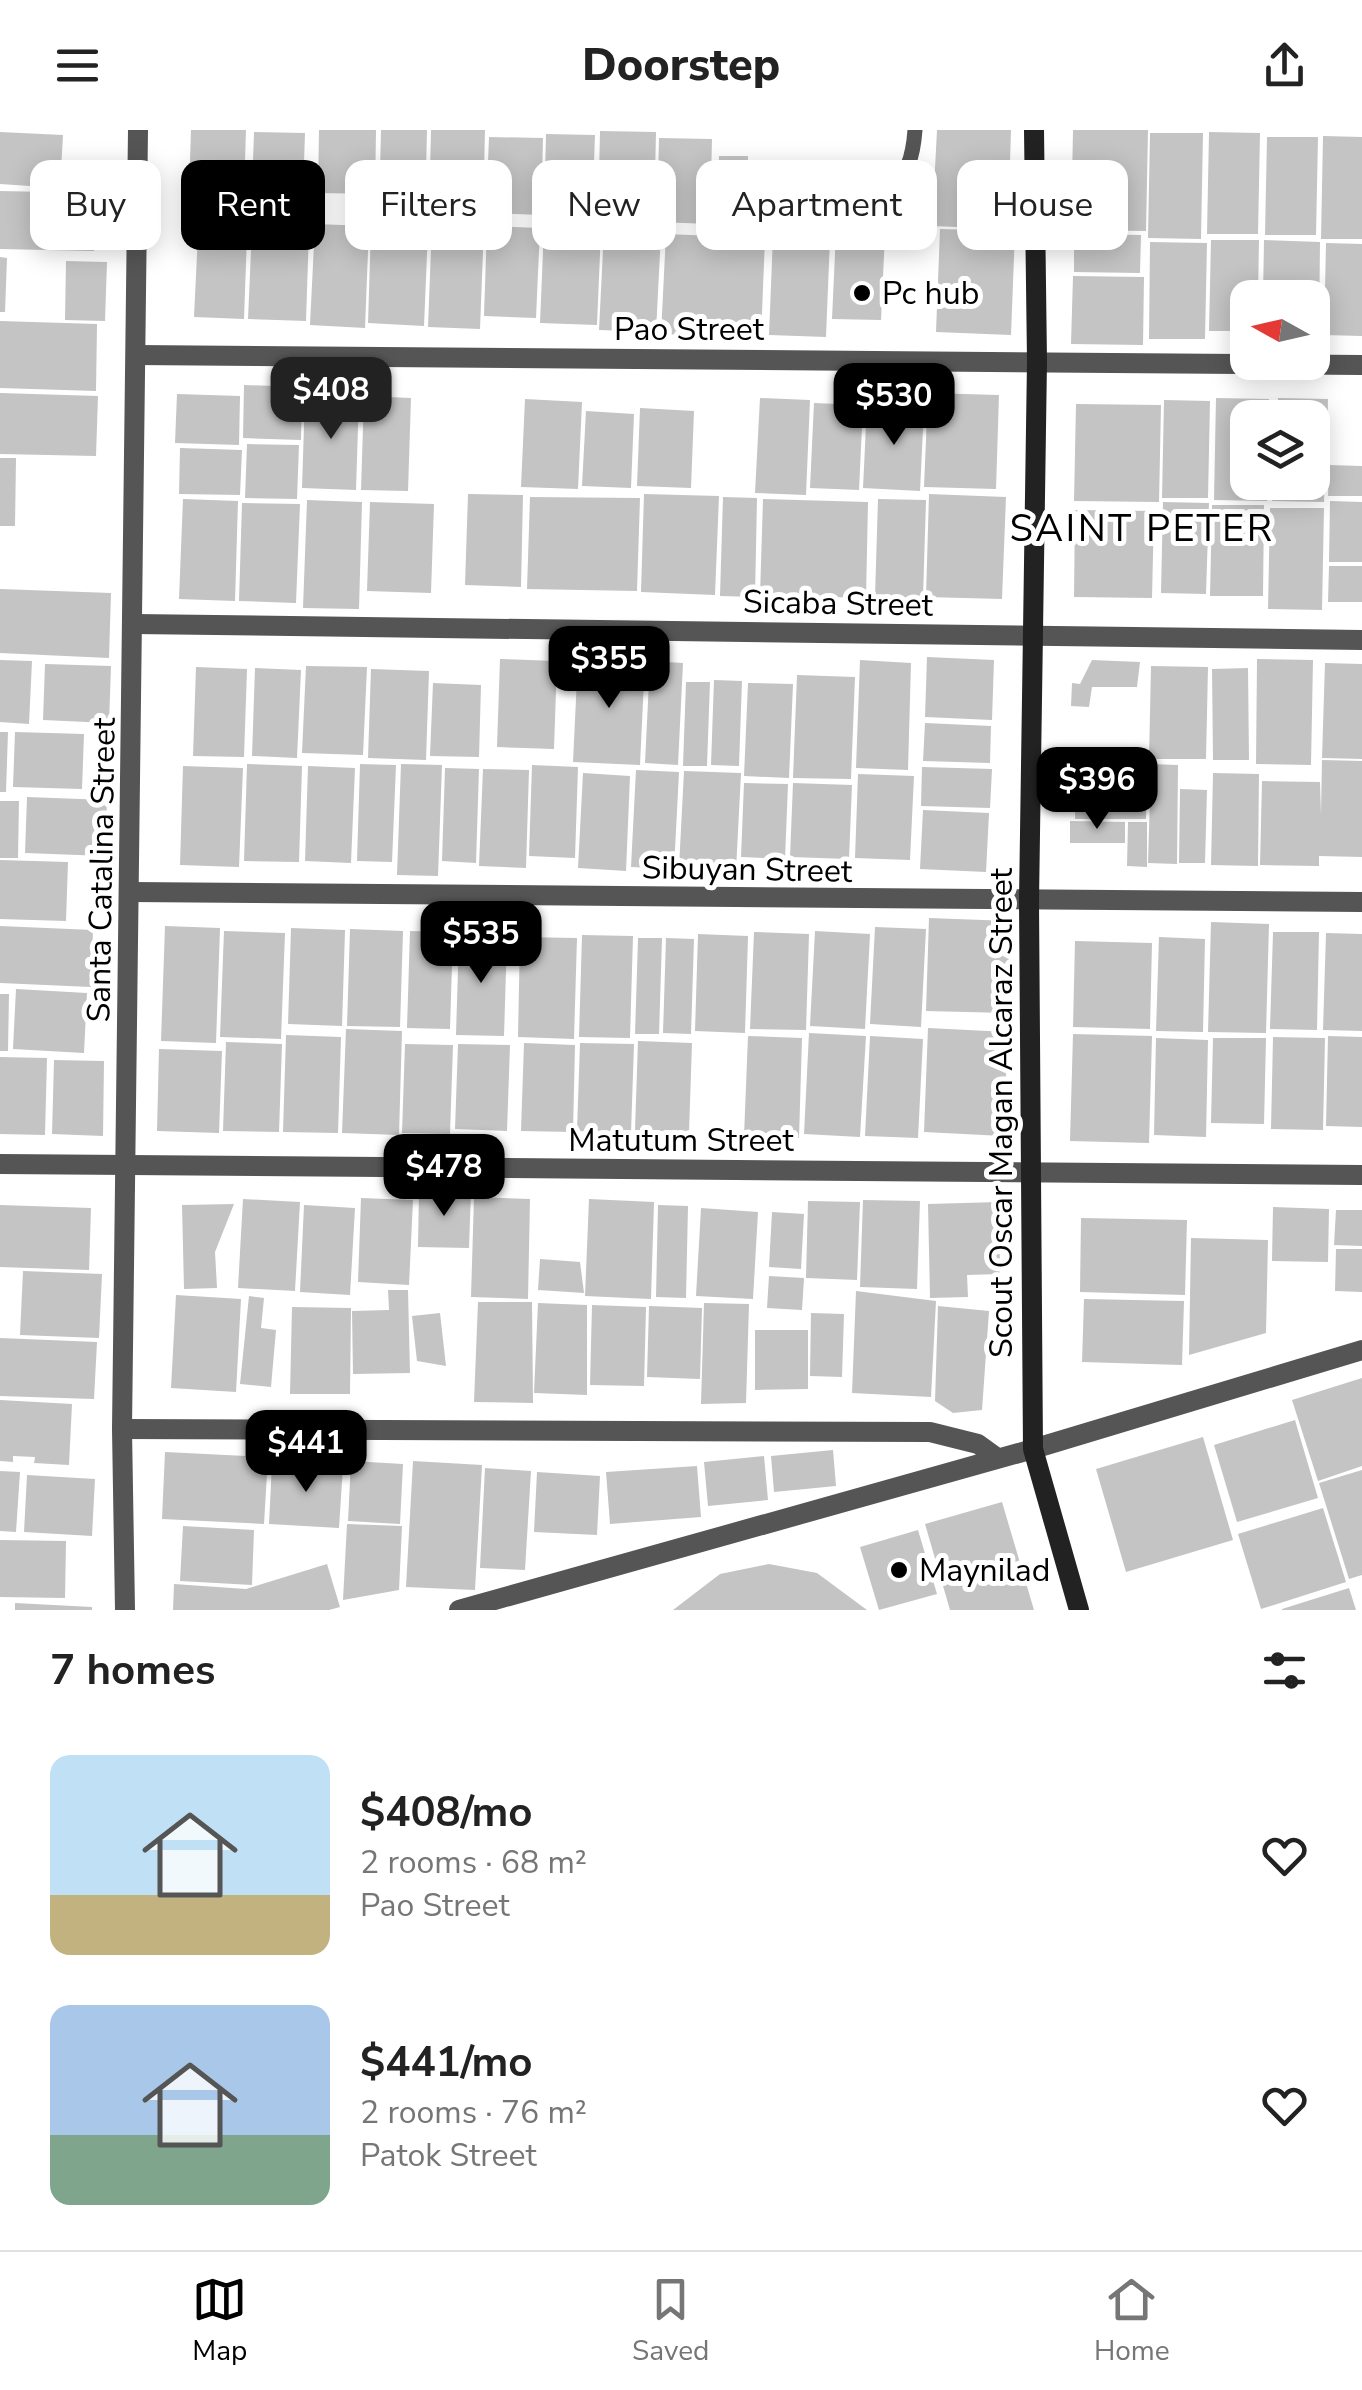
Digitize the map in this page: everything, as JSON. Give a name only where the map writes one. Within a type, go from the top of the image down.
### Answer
[{"type":"street","name":"Santa Catalina Street","points":[[126,1610],[122,1429],[138,130]]},
{"type":"street","name":"Scout Oscar Magan Alcaraz Street","points":[[1034,130],[1037,361],[1028,901],[1033,1449],[1079,1610]]},
{"type":"street","name":"Pao Street","points":[[136,355],[1362,364]]},
{"type":"street","name":"Sicaba Street","points":[[134,624],[1362,640]]},
{"type":"street","name":"Sibuyan Street","points":[[131,892],[1362,902]]},
{"type":"street","name":"Matutum Street","points":[[0,1164],[1362,1174]]},
{"type":"street","points":[[459,1610],[1033,1449],[1362,1350]]},
{"type":"street","points":[[122,1429],[930,1432],[978,1444],[996,1457]]},
{"type":"lane","points":[[912,160],[915,130]]},
{"type":"building","points":[[191,130],[246,130],[245,160],[190,160]]},
{"type":"building","points":[[319,130],[376,130],[376,160],[345,160],[345,193],[325,193],[325,160],[319,160]]},
{"type":"building","points":[[381,130],[427,130],[426,160],[380,160]]},
{"type":"building","points":[[431,130],[485,130],[484,160],[430,160]]},
{"type":"building","points":[[937,130],[1011,130],[1010,160],[957,160],[957,227],[937,226]]},
{"type":"building","points":[[1073,130],[1148,130],[1146,231],[1128,231],[1128,160],[1072,160]]},
{"type":"building","points":[[600,131],[656,132],[655,160],[599,160]]},
{"type":"building","points":[[0,132],[63,135],[62,160],[30,160],[30,186],[0,184]]},
{"type":"building","points":[[254,132],[305,133],[304,160],[253,160]]},
{"type":"building","points":[[1209,132],[1260,133],[1258,234],[1207,234]]},
{"type":"building","points":[[1150,133],[1203,133],[1201,239],[1148,238]]},
{"type":"building","points":[[546,134],[595,135],[594,160],[545,160]]},
{"type":"building","points":[[1323,136],[1362,137],[1362,239],[1321,239]]},
{"type":"building","points":[[489,137],[543,138],[542,160],[532,160],[532,215],[512,214],[512,160],[488,160]]},
{"type":"building","points":[[1267,137],[1318,137],[1316,235],[1265,235]]},
{"type":"building","points":[[659,138],[712,139],[712,160],[696,160],[696,223],[676,223],[676,160],[658,160]]},
{"type":"building","points":[[719,156],[748,156],[748,160],[719,160]]},
{"type":"building","points":[[0,191],[30,192],[30,250],[0,249]]},
{"type":"building","points":[[325,224],[345,225],[345,250],[368,250],[365,328],[310,325],[314,250],[325,250]]},
{"type":"building","points":[[512,227],[532,228],[532,250],[539,250],[536,318],[484,316],[486,250],[512,250]]},
{"type":"building","points":[[940,229],[957,229],[957,250],[1014,250],[1011,335],[936,332]]},
{"type":"building","points":[[676,234],[696,235],[696,250],[765,250],[761,338],[661,334],[665,250],[676,250]]},
{"type":"building","points":[[1128,235],[1141,235],[1140,273],[1074,272],[1074,250],[1128,250]]},
{"type":"building","points":[[1211,240],[1259,240],[1258,280],[1230,280],[1230,331],[1209,331]]},
{"type":"building","points":[[1264,240],[1320,242],[1320,280],[1263,280]]},
{"type":"building","points":[[1150,242],[1207,243],[1205,339],[1149,339]]},
{"type":"building","points":[[1326,243],[1362,244],[1362,336],[1330,335],[1330,280],[1325,280]]},
{"type":"building","points":[[197,250],[246,250],[244,319],[194,317]]},
{"type":"building","points":[[251,250],[308,250],[306,321],[248,319]]},
{"type":"building","points":[[370,250],[427,250],[424,326],[368,323]]},
{"type":"building","points":[[431,250],[483,250],[480,329],[428,327]]},
{"type":"building","points":[[543,250],[600,250],[597,325],[540,323]]},
{"type":"building","points":[[603,250],[660,250],[656,332],[599,330]]},
{"type":"building","points":[[772,250],[830,250],[826,337],[769,335]]},
{"type":"building","points":[[835,250],[884,250],[881,320],[832,319]]},
{"type":"building","points":[[0,257],[7,258],[5,312],[0,312]]},
{"type":"building","points":[[66,261],[107,262],[105,321],[65,320]]},
{"type":"building","points":[[1073,276],[1144,277],[1143,345],[1071,344]]},
{"type":"building","points":[[0,321],[97,324],[96,391],[0,388]]},
{"type":"building","points":[[244,385],[302,387],[301,440],[243,438]]},
{"type":"building","points":[[0,393],[98,396],[96,456],[0,454]]},
{"type":"building","points":[[928,393],[999,395],[996,489],[924,487]]},
{"type":"building","points":[[177,394],[240,396],[239,445],[175,443]]},
{"type":"building","points":[[305,395],[359,396],[356,490],[302,488]]},
{"type":"building","points":[[364,396],[411,398],[408,491],[361,490]]},
{"type":"building","points":[[760,398],[810,400],[806,495],[755,493]]},
{"type":"building","points":[[1216,398],[1269,399],[1230,400],[1230,500],[1267,501],[1214,500]]},
{"type":"building","points":[[1278,398],[1328,399],[1328,400]]},
{"type":"building","points":[[525,399],[582,402],[578,489],[521,487]]},
{"type":"building","points":[[1164,400],[1210,401],[1208,498],[1162,498]]},
{"type":"building","points":[[814,403],[863,405],[859,490],[810,488]]},
{"type":"building","points":[[1076,404],[1161,405],[1159,502],[1074,501]]},
{"type":"building","points":[[867,405],[924,408],[920,491],[863,488]]},
{"type":"building","points":[[640,408],[694,411],[691,488],[637,486]]},
{"type":"building","points":[[586,411],[634,414],[631,488],[582,486]]},
{"type":"building","points":[[247,444],[299,445],[297,499],[245,498]]},
{"type":"building","points":[[180,448],[242,450],[240,495],[179,494]]},
{"type":"building","points":[[0,458],[16,458],[15,526],[0,526]]},
{"type":"building","points":[[1330,465],[1362,466],[1362,496],[1330,496]]},
{"type":"building","points":[[468,494],[523,495],[521,587],[465,585]]},
{"type":"building","points":[[644,494],[719,496],[715,595],[641,592]]},
{"type":"building","points":[[929,494],[1006,497],[1002,599],[926,597]]},
{"type":"building","points":[[530,497],[640,498],[637,591],[527,589]]},
{"type":"building","points":[[723,497],[757,498],[755,597],[720,596]]},
{"type":"building","points":[[183,499],[238,501],[235,601],[179,599]]},
{"type":"building","points":[[763,499],[868,502],[866,598],[760,595]]},
{"type":"building","points":[[878,499],[926,500],[923,598],[875,597]]},
{"type":"building","points":[[307,500],[362,502],[359,609],[303,608]]},
{"type":"building","points":[[1272,500],[1324,500],[1324,502]]},
{"type":"building","points":[[1330,501],[1362,502],[1362,562],[1329,562]]},
{"type":"building","points":[[370,502],[434,504],[431,593],[367,591]]},
{"type":"building","points":[[1163,502],[1209,503],[1206,594],[1161,593]]},
{"type":"building","points":[[242,503],[300,504],[296,603],[239,601]]},
{"type":"building","points":[[1212,505],[1264,505],[1263,596],[1210,596]]},
{"type":"building","points":[[1270,508],[1324,508],[1322,610],[1268,609]]},
{"type":"building","points":[[1075,510],[1154,511],[1152,598],[1074,597]]},
{"type":"building","points":[[1329,566],[1362,566],[1362,602],[1328,602]]},
{"type":"building","points":[[0,589],[111,593],[109,658],[0,653]]},
{"type":"building","points":[[578,657],[645,659],[640,765],[573,762]]},
{"type":"building","points":[[927,657],[994,660],[992,720],[925,717]]},
{"type":"building","points":[[500,659],[557,661],[554,749],[497,747]]},
{"type":"building","points":[[1257,659],[1313,660],[1311,765],[1256,764]]},
{"type":"building","points":[[0,660],[32,661],[29,724],[0,722]]},
{"type":"building","points":[[860,660],[911,663],[908,770],[856,768]]},
{"type":"building","points":[[1092,660],[1140,662],[1137,687],[1092,687],[1089,707],[1071,706],[1072,683],[1080,684]]},
{"type":"building","points":[[650,661],[683,663],[678,765],[645,763]]},
{"type":"building","points":[[1325,663],[1362,664],[1362,759],[1322,758]]},
{"type":"building","points":[[45,664],[111,666],[109,723],[43,720]]},
{"type":"building","points":[[306,666],[367,667],[363,755],[302,753]]},
{"type":"building","points":[[1151,666],[1208,667],[1206,759],[1149,759]]},
{"type":"building","points":[[196,667],[247,669],[244,757],[193,756]]},
{"type":"building","points":[[255,668],[301,670],[297,758],[252,756]]},
{"type":"building","points":[[1248,668],[1249,760],[1213,760],[1212,669]]},
{"type":"building","points":[[371,669],[429,671],[426,760],[368,758]]},
{"type":"building","points":[[797,675],[855,677],[851,779],[793,778]]},
{"type":"building","points":[[714,680],[742,681],[739,766],[711,765]]},
{"type":"building","points":[[686,682],[710,682],[707,766],[683,766]]},
{"type":"building","points":[[433,683],[481,685],[479,757],[430,756]]},
{"type":"building","points":[[748,683],[793,684],[789,778],[744,776]]},
{"type":"building","points":[[925,723],[991,726],[990,763],[923,761]]},
{"type":"building","points":[[0,732],[8,732],[6,792],[0,792]]},
{"type":"building","points":[[15,732],[84,734],[82,789],[13,787]]},
{"type":"building","points":[[1322,760],[1362,761],[1362,857],[1319,856],[1319,866],[1260,865],[1262,781],[1320,782],[1321,815]]},
{"type":"building","points":[[1076,763],[1147,764],[1146,819],[1075,819]]},
{"type":"building","points":[[247,764],[302,766],[299,862],[244,861]]},
{"type":"building","points":[[360,764],[396,765],[392,862],[357,861]]},
{"type":"building","points":[[401,764],[442,765],[438,876],[397,875]]},
{"type":"building","points":[[1151,764],[1178,765],[1177,864],[1148,863]]},
{"type":"building","points":[[532,765],[578,767],[575,858],[529,856]]},
{"type":"building","points":[[183,766],[243,768],[239,867],[180,865]]},
{"type":"building","points":[[308,766],[355,768],[351,863],[305,861]]},
{"type":"building","points":[[922,767],[992,769],[990,808],[921,806]]},
{"type":"building","points":[[445,768],[479,769],[476,863],[442,861]]},
{"type":"building","points":[[483,769],[529,770],[526,868],[479,866]]},
{"type":"building","points":[[636,770],[679,772],[674,869],[631,867]]},
{"type":"building","points":[[684,771],[741,773],[736,870],[679,867]]},
{"type":"building","points":[[583,773],[630,776],[626,871],[578,868]]},
{"type":"building","points":[[1213,773],[1259,774],[1258,866],[1211,865]]},
{"type":"building","points":[[858,774],[914,776],[910,860],[855,858]]},
{"type":"building","points":[[744,783],[788,784],[785,859],[741,857]]},
{"type":"building","points":[[793,783],[852,785],[849,859],[790,857]]},
{"type":"building","points":[[1180,789],[1207,790],[1205,863],[1179,863]]},
{"type":"building","points":[[27,797],[107,800],[105,856],[25,853]]},
{"type":"building","points":[[0,801],[19,801],[18,858],[0,858]]},
{"type":"building","points":[[923,810],[989,813],[986,872],[920,869]]},
{"type":"building","points":[[1070,821],[1125,822],[1125,843],[1070,843]]},
{"type":"building","points":[[1128,822],[1147,822],[1147,867],[1127,866]]},
{"type":"building","points":[[0,860],[68,862],[66,921],[0,919]]},
{"type":"building","points":[[929,918],[1010,921],[1007,1013],[926,1011]]},
{"type":"building","points":[[1211,922],[1269,924],[1266,1033],[1208,1032]]},
{"type":"building","points":[[0,926],[93,930],[91,987],[0,983]]},
{"type":"building","points":[[165,926],[220,928],[216,1043],[161,1041]]},
{"type":"building","points":[[875,927],[926,929],[921,1027],[870,1024]]},
{"type":"building","points":[[291,928],[345,930],[342,1026],[288,1024]]},
{"type":"building","points":[[350,929],[403,931],[400,1027],[347,1026]]},
{"type":"building","points":[[224,931],[285,933],[281,1039],[220,1037]]},
{"type":"building","points":[[410,931],[453,932],[450,1029],[407,1028]]},
{"type":"building","points":[[815,931],[870,934],[865,1029],[810,1026]]},
{"type":"building","points":[[754,932],[809,934],[806,1030],[750,1029]]},
{"type":"building","points":[[1273,932],[1319,932],[1317,1030],[1270,1029]]},
{"type":"building","points":[[1326,933],[1362,934],[1362,1031],[1323,1030]]},
{"type":"building","points":[[698,934],[748,936],[745,1033],[695,1031]]},
{"type":"building","points":[[582,935],[633,936],[630,1038],[579,1037]]},
{"type":"building","points":[[459,936],[507,938],[504,1036],[456,1035]]},
{"type":"building","points":[[520,937],[577,938],[574,1039],[518,1037]]},
{"type":"building","points":[[1159,937],[1205,939],[1203,1032],[1156,1031]]},
{"type":"building","points":[[638,938],[662,938],[659,1034],[635,1034]]},
{"type":"building","points":[[666,938],[694,939],[691,1034],[663,1033]]},
{"type":"building","points":[[1075,941],[1152,943],[1150,1029],[1073,1027]]},
{"type":"building","points":[[16,989],[87,993],[84,1053],[13,1049]]},
{"type":"building","points":[[0,994],[9,994],[8,1051],[0,1051]]},
{"type":"building","points":[[928,1028],[1008,1032],[1003,1136],[924,1132]]},
{"type":"building","points":[[346,1029],[402,1031],[399,1135],[342,1133]]},
{"type":"building","points":[[809,1033],[866,1036],[860,1137],[804,1134]]},
{"type":"building","points":[[1073,1034],[1152,1036],[1149,1143],[1070,1141]]},
{"type":"building","points":[[286,1035],[341,1037],[338,1133],[283,1132]]},
{"type":"building","points":[[748,1036],[802,1038],[799,1138],[744,1136]]},
{"type":"building","points":[[870,1036],[923,1039],[918,1138],[865,1136]]},
{"type":"building","points":[[1328,1036],[1362,1037],[1362,1127],[1326,1126]]},
{"type":"building","points":[[1273,1037],[1325,1038],[1323,1130],[1271,1129]]},
{"type":"building","points":[[1156,1038],[1208,1040],[1206,1137],[1154,1135]]},
{"type":"building","points":[[1213,1038],[1266,1038],[1264,1124],[1211,1123]]},
{"type":"building","points":[[638,1041],[692,1043],[689,1132],[635,1130]]},
{"type":"building","points":[[226,1042],[282,1044],[279,1132],[223,1131]]},
{"type":"building","points":[[524,1043],[575,1045],[573,1132],[521,1131]]},
{"type":"building","points":[[580,1043],[634,1044],[631,1133],[577,1131]]},
{"type":"building","points":[[405,1044],[453,1045],[450,1134],[402,1133]]},
{"type":"building","points":[[458,1044],[510,1045],[507,1131],[455,1129]]},
{"type":"building","points":[[159,1049],[222,1051],[219,1133],[157,1131]]},
{"type":"building","points":[[0,1057],[47,1058],[45,1135],[0,1134]]},
{"type":"building","points":[[54,1060],[104,1061],[103,1136],[52,1134]]},
{"type":"building","points":[[419,1189],[471,1191],[469,1248],[418,1247]]},
{"type":"building","points":[[474,1197],[530,1199],[528,1299],[471,1297]]},
{"type":"building","points":[[361,1198],[413,1200],[409,1285],[358,1282]]},
{"type":"building","points":[[243,1199],[300,1202],[295,1291],[238,1288]]},
{"type":"building","points":[[589,1199],[654,1202],[651,1299],[585,1296]]},
{"type":"building","points":[[863,1200],[920,1201],[917,1289],[860,1287]]},
{"type":"building","points":[[808,1201],[860,1202],[857,1280],[806,1278]]},
{"type":"building","points":[[999,1202],[1000,1274],[967,1275],[968,1297],[930,1298],[928,1204]]},
{"type":"building","points":[[234,1204],[215,1252],[217,1288],[184,1289],[182,1205]]},
{"type":"building","points":[[0,1205],[91,1208],[89,1270],[0,1267]]},
{"type":"building","points":[[304,1205],[355,1208],[350,1295],[300,1292]]},
{"type":"building","points":[[658,1205],[688,1206],[686,1298],[656,1297]]},
{"type":"building","points":[[1273,1207],[1329,1209],[1328,1262],[1272,1261]]},
{"type":"building","points":[[701,1208],[758,1212],[753,1299],[696,1296]]},
{"type":"building","points":[[1336,1210],[1362,1210],[1362,1246],[1334,1245]]},
{"type":"building","points":[[772,1212],[804,1214],[801,1269],[769,1267]]},
{"type":"building","points":[[1081,1218],[1187,1220],[1185,1295],[1080,1292]]},
{"type":"building","points":[[1191,1238],[1268,1240],[1266,1333],[1189,1355]]},
{"type":"building","points":[[1336,1249],[1362,1249],[1362,1292],[1335,1291]]},
{"type":"building","points":[[540,1259],[580,1262],[584,1293],[538,1290]]},
{"type":"building","points":[[23,1271],[102,1274],[99,1338],[20,1335]]},
{"type":"building","points":[[769,1276],[804,1278],[802,1310],[767,1308]]},
{"type":"building","points":[[388,1290],[408,1290],[410,1373],[353,1374],[352,1311],[389,1310]]},
{"type":"building","points":[[856,1291],[936,1301],[931,1397],[852,1393]]},
{"type":"building","points":[[176,1295],[241,1299],[236,1392],[171,1388]]},
{"type":"building","points":[[249,1296],[264,1298],[261,1328],[276,1330],[271,1387],[240,1384]]},
{"type":"building","points":[[1084,1299],[1184,1301],[1182,1365],[1082,1362]]},
{"type":"building","points":[[478,1302],[532,1302],[533,1403],[474,1402]]},
{"type":"building","points":[[538,1303],[587,1305],[587,1395],[534,1393]]},
{"type":"building","points":[[704,1303],[749,1304],[746,1403],[701,1404]]},
{"type":"building","points":[[592,1305],[646,1307],[644,1386],[590,1385]]},
{"type":"building","points":[[649,1306],[702,1308],[700,1379],[647,1377]]},
{"type":"building","points":[[938,1306],[989,1311],[982,1410],[953,1413],[935,1401]]},
{"type":"building","points":[[292,1307],[351,1308],[350,1394],[290,1394]]},
{"type":"building","points":[[440,1313],[446,1366],[417,1361],[412,1316]]},
{"type":"building","points":[[811,1313],[844,1314],[842,1377],[810,1376]]},
{"type":"building","points":[[755,1330],[808,1330],[808,1389],[755,1390]]},
{"type":"building","points":[[0,1338],[97,1342],[94,1399],[0,1396]]},
{"type":"building","points":[[1362,1378],[1362,1466],[1318,1481],[1292,1400]]},
{"type":"building","points":[[0,1400],[72,1404],[69,1465],[34,1463],[35,1457],[13,1456],[13,1462],[0,1461]]},
{"type":"building","points":[[1295,1420],[1318,1498],[1237,1522],[1214,1445]]},
{"type":"building","points":[[1203,1437],[1233,1540],[1126,1572],[1096,1469]]},
{"type":"building","points":[[833,1450],[836,1486],[774,1492],[771,1456]]},
{"type":"building","points":[[165,1452],[268,1457],[264,1524],[162,1519]]},
{"type":"building","points":[[764,1456],[768,1500],[708,1506],[704,1462]]},
{"type":"building","points":[[351,1461],[403,1464],[400,1524],[348,1521]]},
{"type":"building","points":[[413,1461],[482,1465],[475,1590],[406,1587]]},
{"type":"building","points":[[272,1463],[343,1466],[339,1528],[269,1524]]},
{"type":"building","points":[[697,1466],[701,1517],[610,1524],[606,1472]]},
{"type":"building","points":[[485,1468],[531,1471],[525,1570],[480,1568]]},
{"type":"building","points":[[1362,1470],[1362,1575],[1349,1579],[1319,1483]]},
{"type":"building","points":[[0,1471],[20,1472],[16,1532],[0,1531]]},
{"type":"building","points":[[537,1472],[600,1476],[597,1535],[534,1532]]},
{"type":"building","points":[[27,1475],[95,1479],[92,1536],[24,1532]]},
{"type":"building","points":[[1002,1502],[1034,1610],[950,1610],[925,1524]]},
{"type":"building","points":[[1323,1508],[1346,1582],[1261,1609],[1238,1534]]},
{"type":"building","points":[[347,1524],[402,1526],[399,1590],[343,1600]]},
{"type":"building","points":[[183,1526],[254,1530],[252,1585],[180,1581]]},
{"type":"building","name":"Maynilad","points":[[918,1530],[937,1594],[879,1610],[860,1547]]},
{"type":"building","points":[[0,1540],[66,1541],[65,1598],[0,1597]]},
{"type":"building","points":[[327,1564],[340,1607],[173,1610],[174,1584],[246,1589]]},
{"type":"building","points":[[769,1564],[817,1573],[867,1610],[673,1610],[720,1574]]},
{"type":"building","points":[[1349,1588],[1356,1610],[1282,1610],[1282,1609]]},
{"type":"building","points":[[15,1603],[92,1607],[92,1610],[15,1610]]},
{"type":"place","name":"Pc hub","points":[[862,293]]},
{"type":"place","name":"Maynilad","points":[[899,1570]]},
{"type":"district","name":"SAINT PETER","points":[[1142,528]]}]
